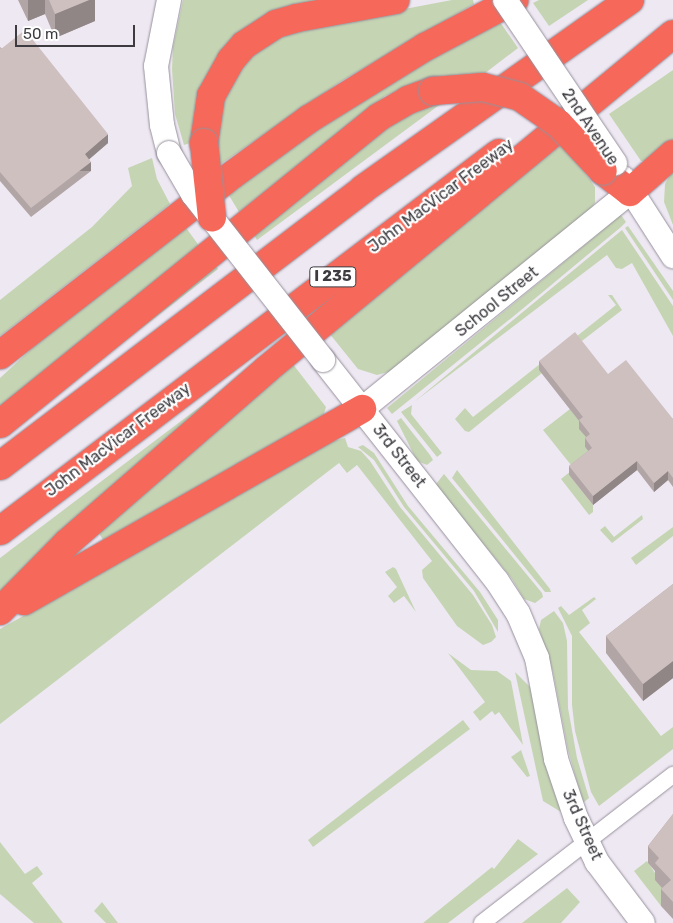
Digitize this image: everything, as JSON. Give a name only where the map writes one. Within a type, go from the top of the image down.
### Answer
[{"type":"highway","points":[[212,218],[204,143],[211,96],[231,60],[244,45],[262,32],[290,20],[395,0]]},
{"type":"highway","points":[[0,355],[224,180],[310,119],[426,47],[514,0]]},
{"type":"highway","points":[[0,466],[364,189],[630,0]]},
{"type":"highway","points":[[0,611],[103,512],[368,283],[673,33]]},
{"type":"highway","name":"John MacVicar Freeway","points":[[0,531],[430,204],[673,33]]},
{"type":"highway","points":[[0,424],[379,118],[408,100],[433,91],[483,87],[520,97],[559,124],[609,167],[630,192],[673,154]]},
{"type":"highway","points":[[0,616],[66,575],[362,410]]},
{"type":"main road","name":"3rd Street","points":[[169,0],[156,66],[162,125],[169,153],[178,172],[497,581],[522,621],[542,674],[562,779],[587,842],[614,886],[643,923]]},
{"type":"main road","name":"2nd Avenue","points":[[505,0],[609,167]]},
{"type":"main road","points":[[630,192],[673,256]]},
{"type":"main road","name":"School Street","points":[[362,410],[630,192]]},
{"type":"street","points":[[482,923],[673,775]]},
{"type":"green space","points":[[183,0],[329,0],[264,19],[193,142],[184,145],[175,114],[172,69],[173,47]]},
{"type":"green space","points":[[452,0],[473,0],[474,4],[340,82],[218,166],[214,140],[224,94],[254,52],[288,31]]},
{"type":"green space","points":[[539,0],[588,0],[549,26],[533,3]]},
{"type":"green space","points":[[500,22],[518,48],[480,77],[415,84],[385,96],[239,212],[227,192],[330,120],[460,42]]},
{"type":"green space","points":[[673,70],[673,141],[648,161],[641,161],[609,114]]},
{"type":"green space","points":[[446,100],[257,240],[254,235],[400,117]]},
{"type":"green space","points":[[564,143],[595,187],[595,203],[589,211],[396,370],[377,375],[358,369],[329,333],[421,253]]},
{"type":"green space","points":[[152,158],[157,179],[170,204],[0,336],[0,300],[92,227],[132,186],[128,168]]},
{"type":"green space","points":[[673,170],[673,225],[664,202],[665,184]]},
{"type":"green space","points":[[621,215],[626,222],[621,227],[392,414],[387,408]]},
{"type":"green space","points":[[184,225],[200,247],[0,409],[0,378],[54,328]]},
{"type":"green space","points":[[628,226],[673,291],[673,300],[625,228]]},
{"type":"green space","points":[[622,230],[673,306],[673,336],[632,263],[622,269],[616,268],[607,255],[414,402]]},
{"type":"green space","points":[[214,264],[218,269],[15,426]]},
{"type":"green space","points":[[608,295],[612,295],[622,310],[578,344],[567,344],[616,305]]},
{"type":"green space","points":[[263,359],[0,595],[0,558]]},
{"type":"green space","points":[[545,360],[542,373],[469,432],[465,431],[455,419],[465,408],[473,417]]},
{"type":"green space","points":[[292,363],[326,407],[323,417],[103,540],[99,533]]},
{"type":"green space","points":[[412,405],[411,414],[442,453],[437,457],[401,412]]},
{"type":"green space","points":[[570,409],[583,426],[590,443],[585,447],[588,451],[571,465],[543,430]]},
{"type":"green space","points":[[401,418],[433,460],[427,465],[417,461],[397,421]]},
{"type":"green space","points":[[345,438],[348,447],[361,451],[370,461],[400,507],[473,595],[492,625],[496,637],[491,642],[483,645],[457,626],[423,578],[422,570],[432,561],[357,465],[347,473],[339,463],[0,724],[0,629],[333,441]]},
{"type":"green space","points":[[363,445],[374,453],[408,506],[480,592],[498,620],[498,632],[474,591],[404,507],[374,460],[358,447]]},
{"type":"green space","points":[[591,455],[569,475],[593,505],[593,512],[589,515],[561,479]]},
{"type":"green space","points":[[457,470],[551,592],[545,592],[452,478]]},
{"type":"green space","points":[[444,474],[542,593],[543,597],[535,603],[524,599],[512,579],[438,488],[436,484]]},
{"type":"green space","points":[[642,515],[643,519],[612,543],[600,530],[605,526],[614,537]]},
{"type":"green space","points":[[673,527],[673,536],[636,565],[631,558]]},
{"type":"green space","points":[[393,567],[396,569],[416,612],[404,596],[394,603],[388,596],[397,587],[385,572]]},
{"type":"green space","points":[[594,597],[596,599],[582,610],[590,623],[579,632],[661,736],[673,727],[673,749],[599,806],[591,792],[575,731],[572,705],[572,636],[558,608],[561,606],[569,615]]},
{"type":"green space","points":[[554,611],[563,623],[567,641],[568,708],[577,758],[589,798],[583,803],[568,750],[553,672],[539,629],[541,620]]},
{"type":"green space","points":[[448,653],[471,670],[497,671],[511,681],[523,745],[499,712],[495,715],[492,711],[480,721],[473,712],[485,702]]},
{"type":"green space","points":[[515,672],[532,689],[544,756],[561,812],[543,801]]},
{"type":"green space","points":[[463,720],[470,729],[313,847],[308,840]]},
{"type":"green space","points":[[521,750],[530,776],[527,777],[511,757]]},
{"type":"green space","points":[[518,839],[538,854],[448,923],[423,923],[492,867],[494,869]]},
{"type":"green space","points":[[0,842],[25,874],[37,866],[43,874],[32,883],[63,923],[34,923],[0,894]]},
{"type":"green space","points":[[647,861],[673,900],[661,906],[634,871]]},
{"type":"green space","points":[[567,888],[580,902],[561,923],[522,923]]},
{"type":"green space","points":[[102,902],[118,923],[106,923],[94,911]]},
{"type":"building","points":[[49,0],[89,0],[55,14]]},
{"type":"building","points":[[25,30],[108,134],[85,154],[91,162],[31,208],[0,172],[0,47],[1,49]]},
{"type":"building","points":[[575,332],[608,374],[626,360],[673,419],[673,478],[668,471],[654,483],[637,461],[593,496],[569,466],[592,448],[585,438],[590,434],[579,420],[583,417],[539,361]]},
{"type":"building","points":[[673,584],[673,661],[643,684],[606,636]]},
{"type":"building","points":[[673,814],[673,902],[661,889],[671,880],[655,863],[659,858],[648,846]]}]
